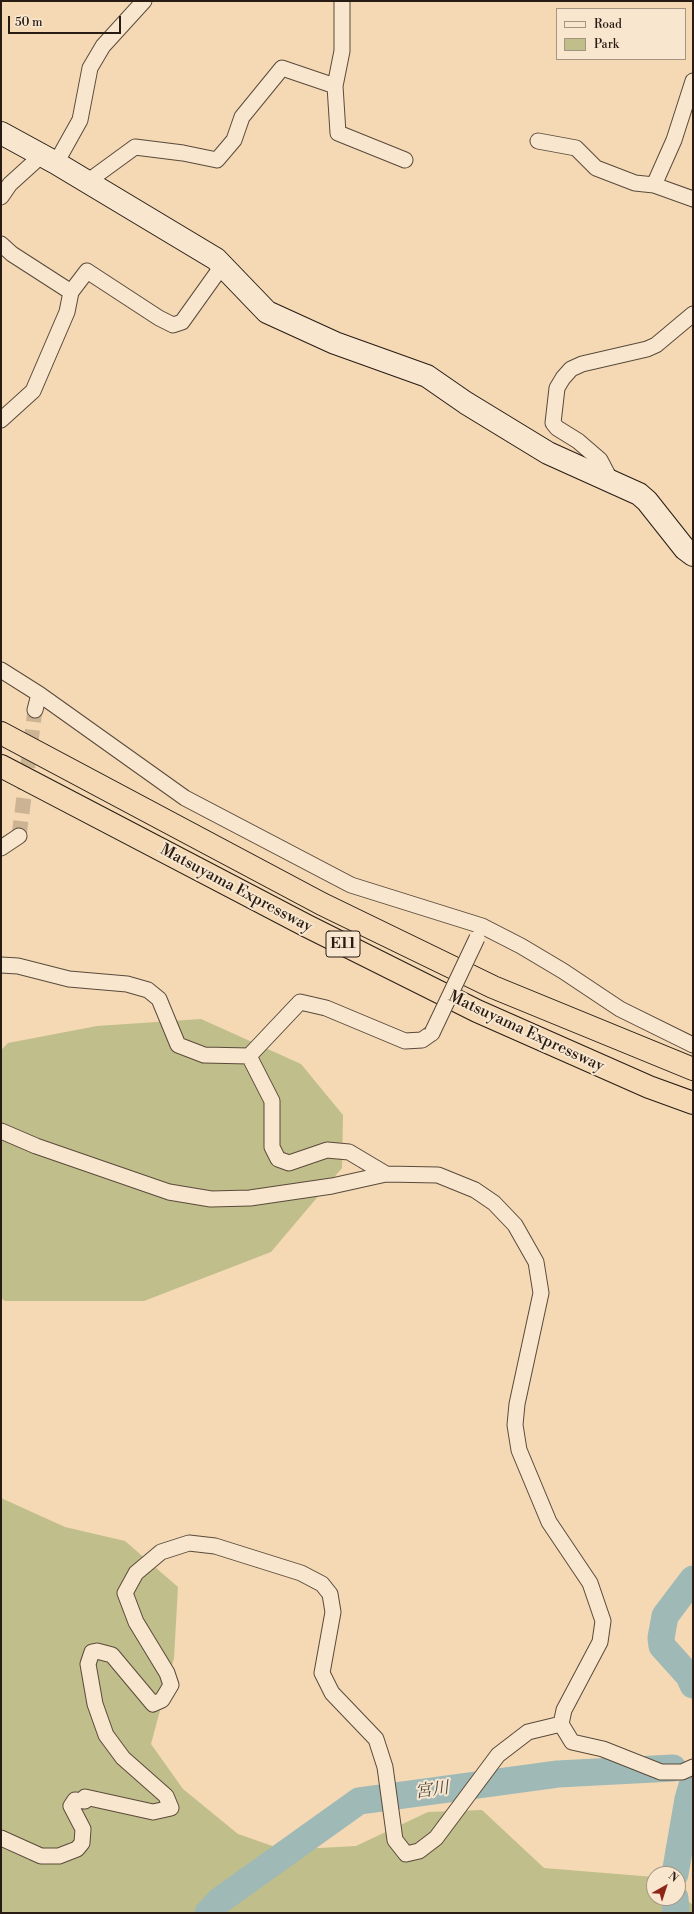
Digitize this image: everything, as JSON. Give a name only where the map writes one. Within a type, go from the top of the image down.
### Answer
[{"type":"highway","name":"Matsuyama Expressway","points":[[1,733],[322,904],[486,983],[693,1069]]},
{"type":"highway","name":"Matsuyama Expressway","points":[[1,766],[300,922],[477,1011],[649,1087],[693,1103]]},
{"type":"street","points":[[1,197],[10,184],[49,159],[80,120],[90,68],[103,46],[144,1]]},
{"type":"street","points":[[342,1],[342,51],[335,86],[338,133],[405,160]]},
{"type":"street","points":[[88,182],[135,147],[183,152],[217,160],[234,140],[242,117],[282,68],[335,86]]},
{"type":"street","points":[[654,185],[674,140],[693,81]]},
{"type":"street","points":[[1,133],[49,159],[216,259],[267,312],[334,343],[427,376],[548,454],[639,494],[648,501],[685,549],[693,555]]},
{"type":"street","points":[[538,141],[576,148],[596,168],[635,182],[654,185],[693,199]]},
{"type":"street","points":[[2,248],[71,292]]},
{"type":"street","points":[[1,420],[33,391],[67,312],[71,292],[87,271],[159,318],[173,325],[182,322],[222,266]]},
{"type":"street","points":[[611,482],[600,460],[578,441],[557,428],[553,423],[557,388],[571,369],[582,364],[647,349],[656,345],[693,314]]},
{"type":"street","points":[[1,670],[39,694],[185,798],[351,885],[479,932],[545,960],[620,1009],[693,1045]]},
{"type":"street","points":[[35,710],[39,694]]},
{"type":"street","points":[[1,848],[19,836]]},
{"type":"street","points":[[1,965],[18,966],[69,979],[126,984],[148,990],[159,999],[178,1045],[204,1055],[249,1056],[300,1002],[326,1008],[405,1041],[422,1040],[432,1033],[479,932]]},
{"type":"street","points":[[249,1056],[272,1101],[272,1147],[278,1159],[289,1163],[327,1150],[349,1152],[386,1174]]},
{"type":"street","points":[[1,1131],[36,1146],[169,1192],[211,1199],[250,1198],[332,1186],[386,1174],[438,1175],[475,1190],[494,1203],[515,1225],[536,1262],[541,1293],[517,1404],[515,1425],[519,1450],[549,1522],[590,1583],[603,1621],[600,1642],[564,1710],[561,1724],[572,1742],[603,1749],[661,1772],[682,1772],[693,1767]]},
{"type":"street","points":[[1,1838],[41,1856],[59,1856],[77,1849],[82,1843],[83,1829],[71,1806],[74,1800],[85,1801],[85,1797],[153,1812],[171,1808],[166,1796],[123,1758],[106,1735],[95,1704],[88,1664],[92,1652],[97,1651],[112,1654],[153,1704],[162,1700],[171,1685],[167,1674],[136,1622],[125,1593],[136,1573],[162,1552],[189,1543],[215,1546],[301,1573],[322,1584],[330,1594],[333,1612],[322,1673],[332,1693],[376,1739],[386,1767],[395,1840],[406,1854],[419,1851],[436,1838],[498,1755],[528,1732],[561,1724]]},
{"type":"green space","points":[[201,1019],[301,1064],[343,1115],[342,1168],[271,1252],[144,1301],[5,1301],[1,1298],[1,1050],[8,1043],[97,1026]]},
{"type":"green space","points":[[1,1498],[65,1527],[125,1541],[178,1587],[174,1658],[151,1744],[183,1789],[238,1834],[284,1850],[356,1846],[428,1812],[482,1810],[544,1868],[646,1876],[646,1906],[686,1906],[686,1899],[693,1905],[693,1913],[1,1913]]},
{"type":"waterway","name":"宮川","points":[[693,1579],[665,1616],[661,1638],[662,1646],[689,1676],[693,1685]]},
{"type":"waterway","name":"宮川","points":[[208,1913],[219,1901],[359,1801],[558,1774],[673,1768]]},
{"type":"waterway","points":[[676,1866],[688,1799],[693,1782]]},
{"type":"waterway","points":[[676,1906],[676,1913]]},
{"type":"tunnel","points":[[19,836],[35,710]]}]
